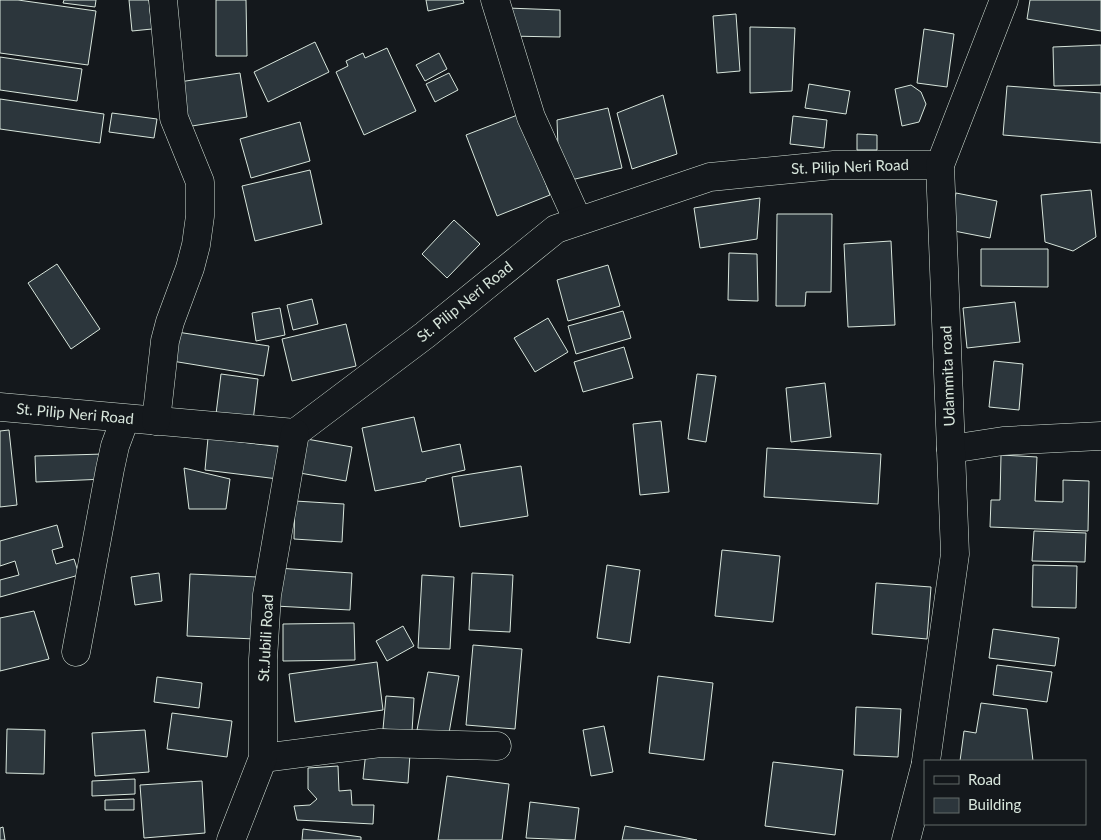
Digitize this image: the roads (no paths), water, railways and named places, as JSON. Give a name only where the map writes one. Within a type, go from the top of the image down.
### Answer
[{"type":"street","points":[[156,421],[165,341],[190,268],[196,245],[200,216],[200,182],[174,118],[162,0]]},
{"type":"street","points":[[495,0],[531,117],[578,221]]},
{"type":"street","name":"Udammita road","points":[[926,760],[955,554],[940,165],[1004,0]]},
{"type":"street","name":"St. Pilip Neri Road","points":[[0,407],[294,433],[425,335],[556,229],[710,177],[834,165],[940,165]]},
{"type":"street","points":[[76,652],[110,469],[115,446],[125,419]]},
{"type":"street","name":"St.Jubili Road","points":[[231,840],[263,758],[263,659],[267,595],[294,433]]},
{"type":"street","points":[[951,449],[1004,441],[1101,436]]},
{"type":"street","points":[[263,758],[380,743],[496,746]]},
{"type":"street","points":[[906,840],[924,771]]}]
